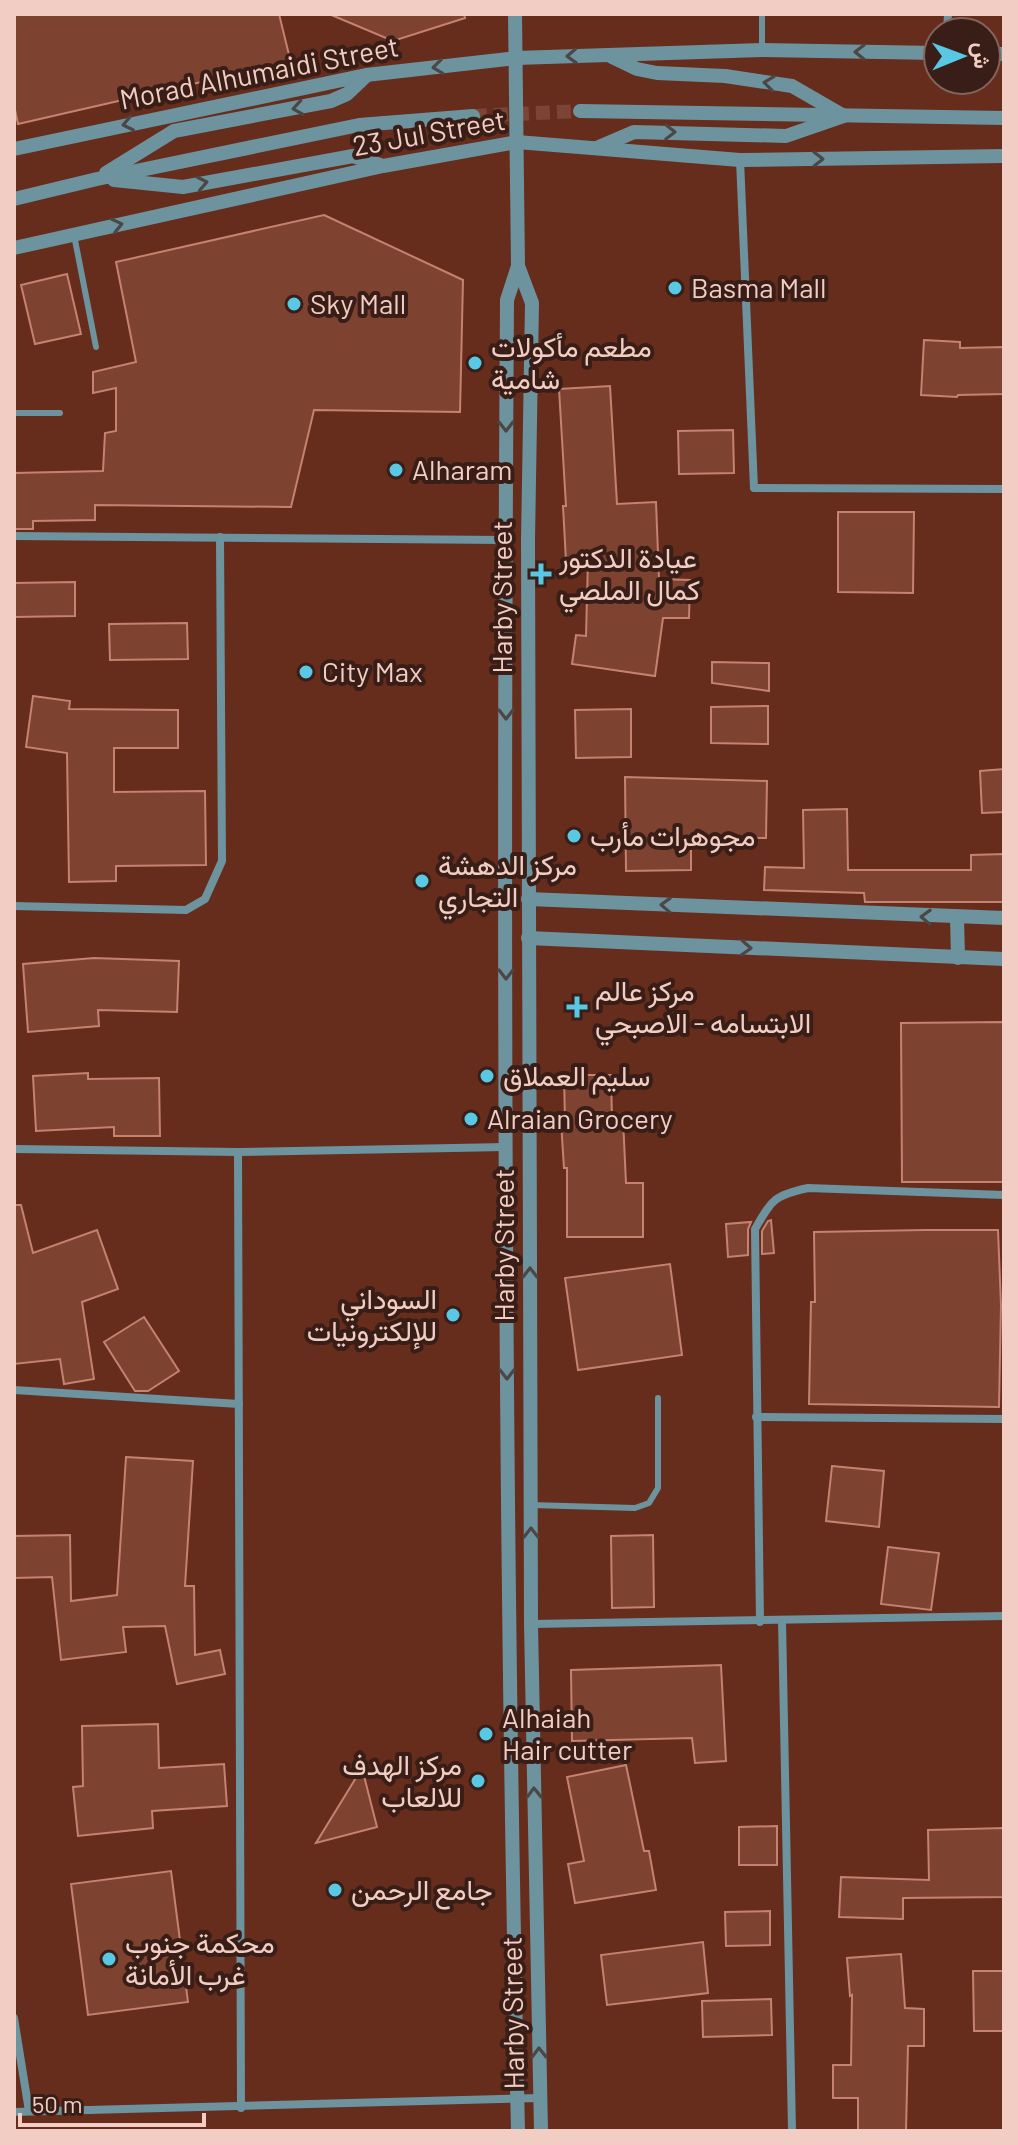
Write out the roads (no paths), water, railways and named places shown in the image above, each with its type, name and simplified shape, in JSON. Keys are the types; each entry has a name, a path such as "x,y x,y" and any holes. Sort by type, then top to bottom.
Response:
{"street":[{"name":"Harby Street","path":"515,14 518,266 507,300 506,1147 507,1597 518,2131"},
{"path":"516,58 762,50 922,53"},
{"path":"607,54 637,69 657,73 725,76 792,86 844,116"},
{"name":"Morad Alhumaidi Street","path":"14,149 366,75 516,58"},
{"path":"97,179 174,131 331,101 347,94 366,75"},
{"path":"580,111 1004,118"},
{"path":"14,199 359,125 473,116"},
{"path":"595,149 634,132 786,136 844,116"},
{"name":"23 Jul Street","path":"14,248 383,166 517,142 740,160 1004,156"},
{"path":"97,179 183,187 353,156 383,166"},
{"path":"740,160 754,488 1004,489"},
{"name":"Harby Street","path":"518,266 532,303 528,540 531,1624 541,2131"},
{"path":"14,536 506,540"},
{"path":"14,906 186,910 205,899 222,861 220,537"},
{"path":"528,899 1004,918"},
{"path":"957,918 958,958"},
{"path":"528,938 1004,959"},
{"path":"14,1149 238,1152 506,1147"},
{"path":"238,1152 241,2108"},
{"path":"760,1622 755,1229 767,1207 782,1194 808,1188 1004,1195"},
{"path":"14,1390 239,1404"},
{"path":"756,1417 1004,1419"},
{"path":"531,1624 1004,1616"},
{"path":"782,1620 792,2131"},
{"path":"14,2018 29,2111"},
{"path":"14,2112 540,2098"}],"lane":[{"path":"762,14 762,50"},
{"path":"74,235 96,347"},
{"path":"14,413 60,413"},
{"path":"531,1505 635,1508 649,1503 658,1488 658,1398"}],"tunnel":[{"path":"473,116 580,111"}],"place":[{"name":"Basma Mall","path":"675,288"},
{"name":"Sky Mall","path":"294,304"},
{"name":"مطعم مأكولات شامية","path":"475,363"},
{"name":"Alharam","path":"396,470"},
{"name":"عيادة الدكتور كمال الملصي","path":"541,574"},
{"name":"City Max","path":"306,672"},
{"name":"مجوهرات مأرب","path":"574,836"},
{"name":"مركز الدهشة التجاري","path":"422,881"},
{"name":"مركز عالم الابتسامه - الاصبحي","path":"577,1007"},
{"name":"سليم العملاق","path":"487,1076"},
{"name":"Alraian Grocery","path":"471,1119"},
{"name":"السوداني للإلكترونيات","path":"453,1315"},
{"name":"Alhaiah Hair cutter","path":"486,1734"},
{"name":"مركز الهدف للالعاب","path":"478,1781"},
{"name":"جامع الرحمن","path":"335,1890"},
{"name":"محكمة جنوب غرب الأمانة","path":"109,1959"}]}
